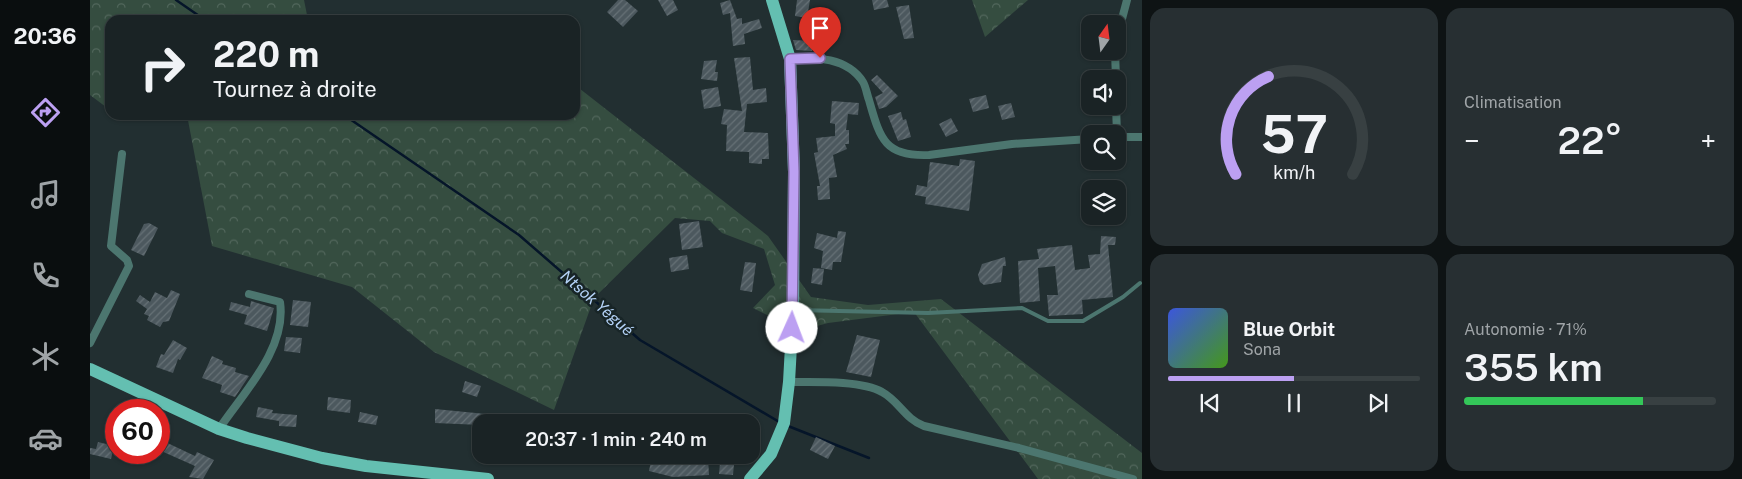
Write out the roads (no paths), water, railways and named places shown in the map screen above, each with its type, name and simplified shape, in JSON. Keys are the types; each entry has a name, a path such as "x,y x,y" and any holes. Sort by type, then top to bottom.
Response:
{"main road":[{"path":"750,479 760,469 779,439 784,423 789,382 793,310 794,172 790,59 772,0"},
{"path":"90,369 219,429 322,458 366,466 488,479"}],"street":[{"path":"1124,15 1128,0"},
{"path":"790,59 820,58 842,64 857,75 864,83 881,137 900,152 915,156 1012,144 1081,140"},
{"path":"1126,136 1142,137"},
{"path":"90,343 129,266 127,260 111,246 122,154"},
{"path":"219,429 270,356 277,341 280,302 249,294"},
{"path":"789,382 812,381 871,387 887,395 914,423 1019,448 1133,479"}],"lane":[{"path":"793,310 928,312 1022,308 1048,321 1083,321 1123,297 1140,283"}],"waterway":[{"name":"Ntsok Yégué","path":"176,0 198,15"},
{"name":"Ntsok Yégué","path":"351,120 519,235 640,340 781,423"},
{"name":"Ntsok Yégué","path":"788,426 869,458"}]}
